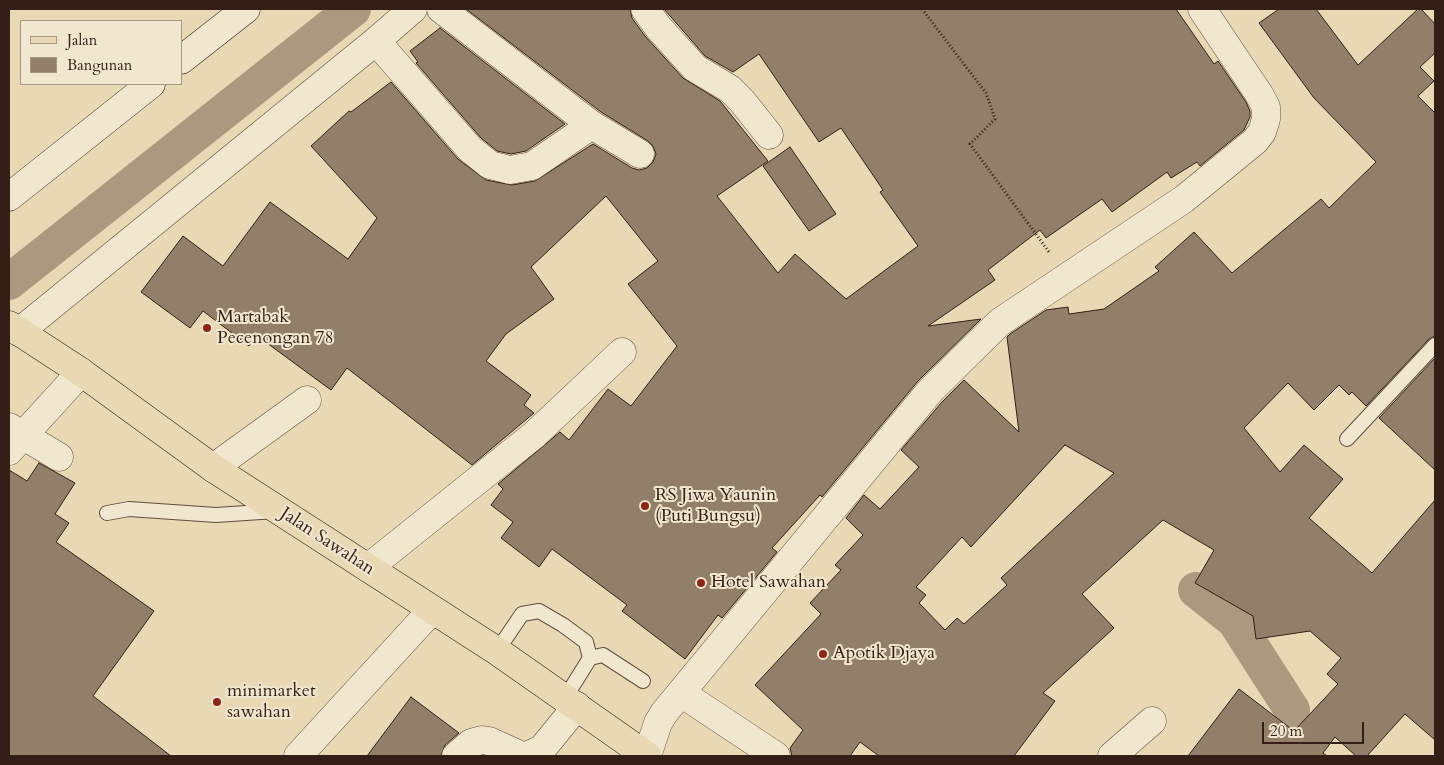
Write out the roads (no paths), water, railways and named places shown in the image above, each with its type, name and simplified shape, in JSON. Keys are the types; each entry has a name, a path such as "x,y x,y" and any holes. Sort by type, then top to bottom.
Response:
{"main road":[{"name":"Jalan Sawahan","path":"14,328 81,372 213,468 497,651 647,756"}],"street":[{"path":"182,59 246,9"},
{"path":"14,328 376,41 413,9"},
{"path":"440,9 592,125 640,154"},
{"path":"645,9 695,68 730,89 742,101 769,136"},
{"path":"647,756 658,723 681,693 930,391 1000,322 1184,200 1255,141 1262,132 1266,119 1266,107 1202,9"},
{"path":"376,41 470,150 490,164 510,170 532,166 592,125"},
{"path":"9,197 150,85"},
{"path":"368,568 534,435 622,352"},
{"path":"59,457 13,438 81,372"},
{"path":"213,468 307,400"},
{"path":"298,756 432,610"},
{"path":"681,693 776,756"},
{"path":"456,756 471,743 482,740 489,741 522,756 529,756 542,748 571,702"},
{"path":"1112,756 1152,721"}],"lane":[{"path":"1347,439 1435,345"},
{"path":"107,513 128,509 216,515 279,511"},
{"path":"497,651 522,614 539,610 586,642 590,658 571,702"},
{"path":"590,658 603,655 643,680"}],"waterway":[{"path":"9,282 353,9"},
{"path":"1196,590 1235,621 1292,710"}],"place":[{"name":"Martabak Pecenongan 78","path":"207,328"},
{"name":"RS Jiwa Yaunin (Puti Bungsu)","path":"645,506"},
{"name":"Hotel Sawahan","path":"701,583"},
{"name":"Apotik Djaya","path":"823,654"},
{"name":"minimarket sawahan","path":"217,702"}]}
